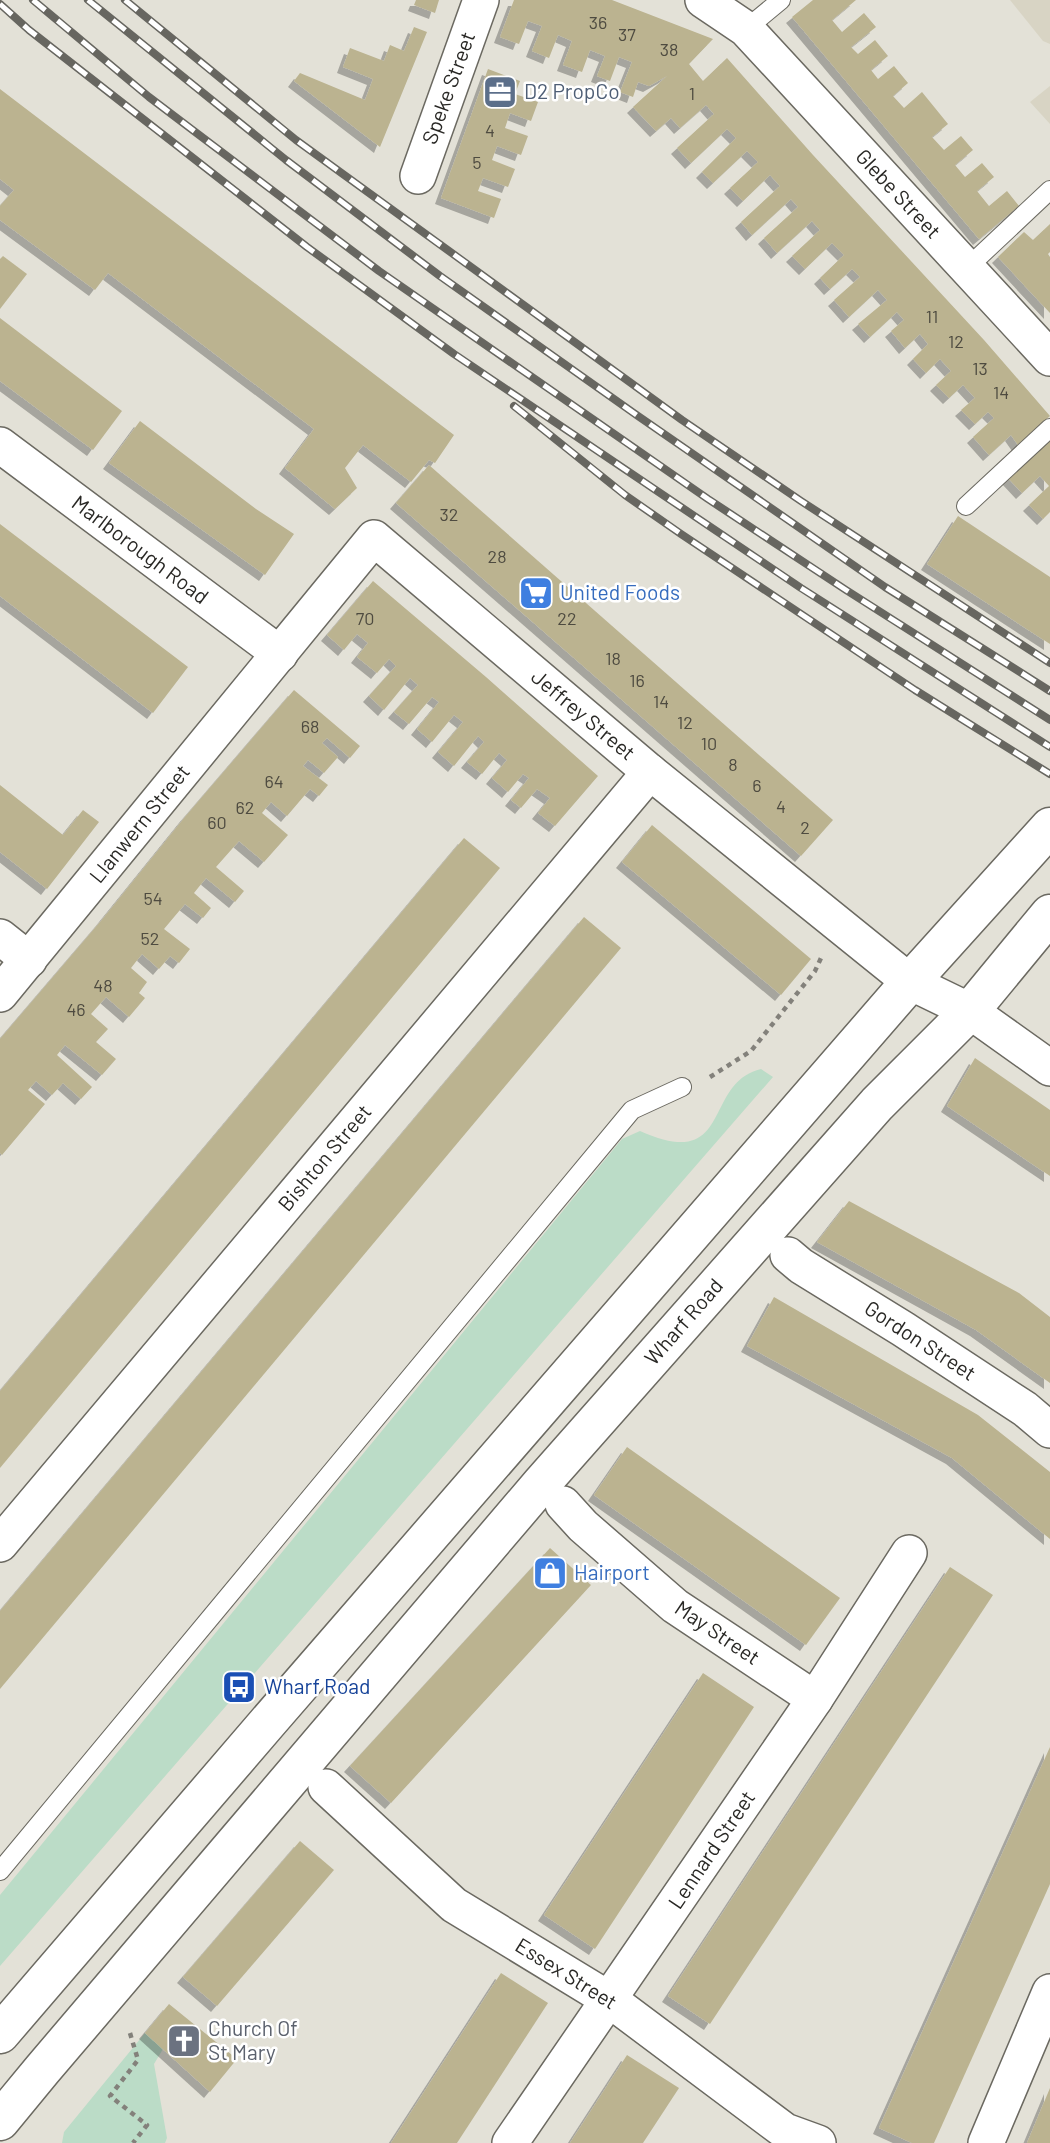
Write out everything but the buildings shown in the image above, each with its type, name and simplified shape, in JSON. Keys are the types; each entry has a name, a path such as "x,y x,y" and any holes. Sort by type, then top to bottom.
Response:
{"main road":[{"path":"0,2034 910,982 1050,827"},
{"name":"Wharf Road","path":"0,2122 541,1484 877,1104 970,1011 1050,915"}],"street":[{"name":"Speke Street","path":"418,176 481,0"},
{"name":"Glebe Street","path":"703,0 746,29 1050,358"},
{"name":"Marlborough Road","path":"0,446 280,654"},
{"name":"Jeffrey Street","path":"280,654 374,538 650,772 910,982 970,1011 1050,1068"},
{"name":"Llanwern Street","path":"0,994 280,654"},
{"name":"Bishton Street","path":"0,1544 650,772"},
{"path":"0,937 29,960"},
{"name":"Gordon Street","path":"788,1255 801,1266 1003,1395 1050,1430"},
{"name":"May Street","path":"563,1504 583,1526 675,1606 815,1699"},
{"name":"Lennard Street","path":"510,2143 815,1699 909,1553"},
{"name":"Essex Street","path":"326,1787 454,1905 610,2000 785,2131 818,2143"},
{"path":"986,2143 1050,1992"}],"lane":[{"path":"746,29 781,0"},
{"path":"967,268 1050,190"},
{"path":"966,506 1050,428"},
{"path":"0,1871 632,1110 682,1087"}],"path":[{"path":"682,1087 714,1076 751,1051 815,971 822,955"},
{"path":"130,2033 138,2060 110,2096 147,2125 133,2143"}],"shaded area":[{"path":"1010,0 1050,0 1050,44 1043,41"},
{"path":"1050,86 1050,124 1030,102"}],"green space":[{"path":"761,1069 773,1077 0,1966 0,1895 622,1139 640,1131 670,1141 690,1141 704,1134 730,1091 743,1077"},
{"path":"145,2033 163,2049 154,2064 167,2138 165,2143 62,2143 64,2132"}],"railway":[{"path":"33,0 149,97 379,271 708,499 1050,720"},
{"path":"88,0 286,160 440,276 885,587 1050,691"},
{"path":"125,0 296,140 682,420 1050,663"},
{"path":"0,4 29,30 307,247 454,354 801,588 1050,747"},
{"path":"514,406 625,495 681,534 915,690 1050,774"}],"place":[{"name":"D2 PropCo","path":"500,92"},
{"name":"United Foods","path":"536,593"},
{"name":"Hairport","path":"550,1573"},
{"name":"Wharf Road","path":"239,1687"},
{"name":"Church Of St Mary","path":"184,2041"}]}
